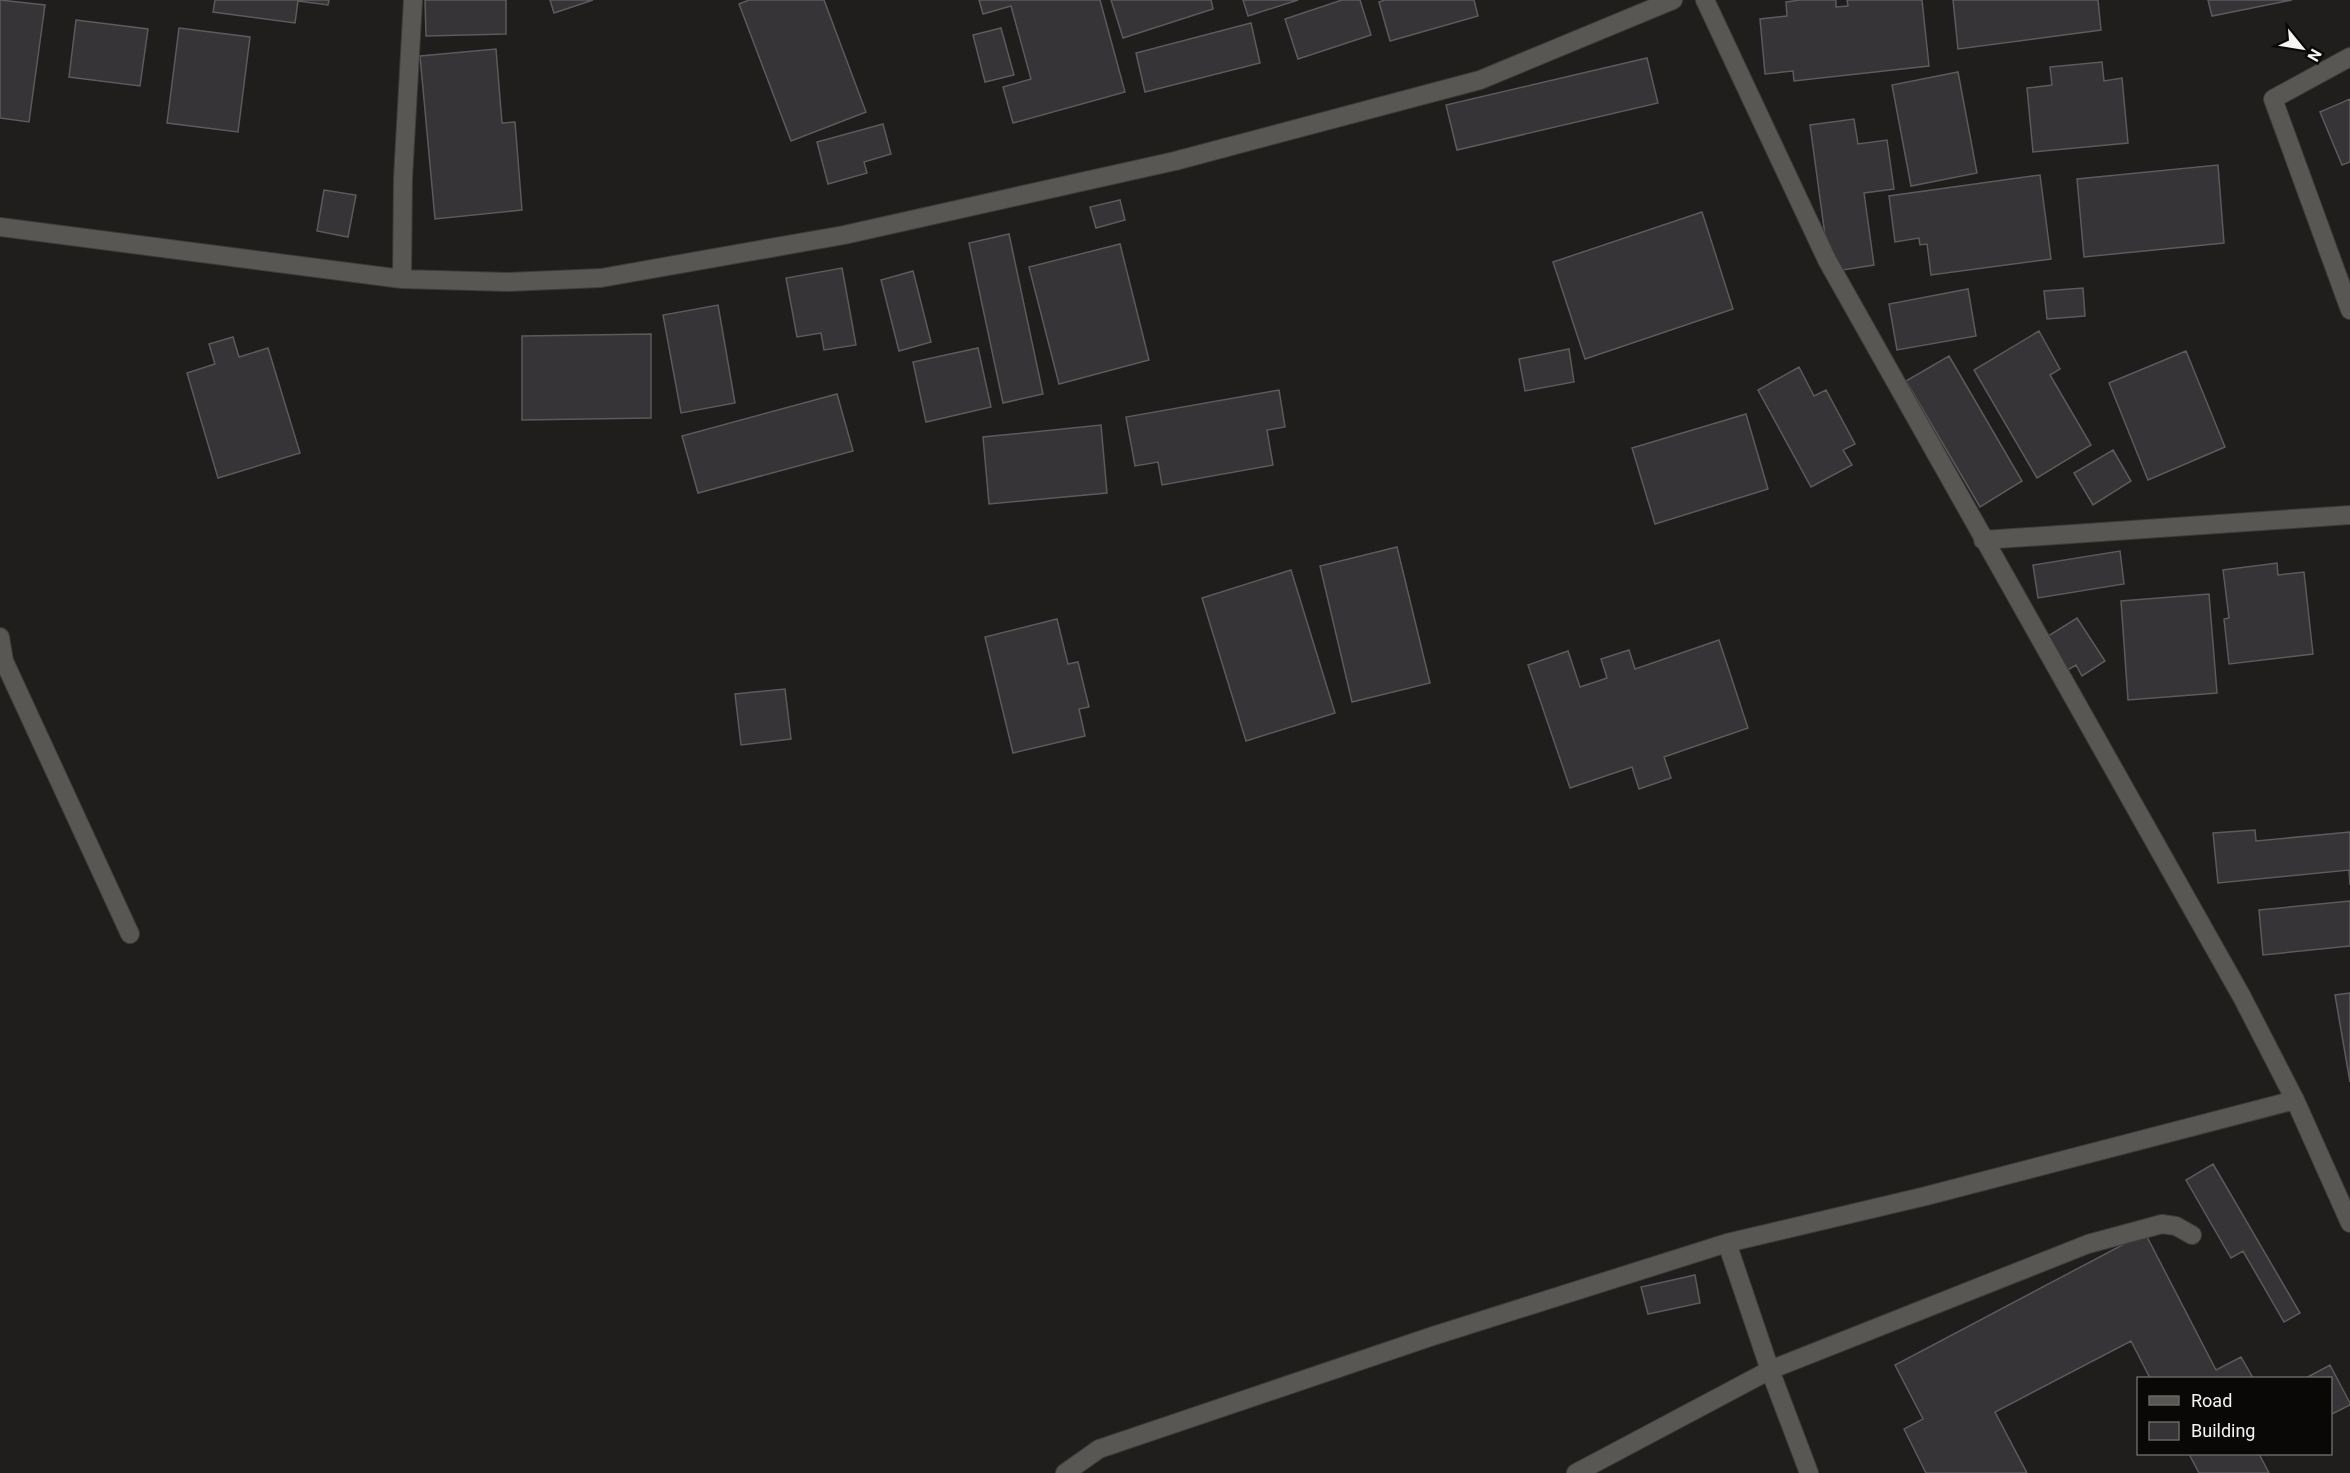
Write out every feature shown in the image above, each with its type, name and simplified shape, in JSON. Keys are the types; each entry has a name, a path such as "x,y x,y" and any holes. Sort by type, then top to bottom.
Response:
{"street":[{"path":"402,279 403,178 413,0"},
{"path":"0,227 402,279 507,282 601,278 844,235 1174,161 1480,80 1672,0"},
{"path":"1706,0 1827,260 2242,997 2295,1100 2350,1223"},
{"path":"2350,57 2273,99 2350,310"},
{"path":"1983,540 2350,515"},
{"path":"0,638 4,661 130,934"},
{"path":"1065,1473 1099,1449 1433,1336 1727,1243 1926,1196 2295,1100"},
{"path":"1576,1473 1770,1370 2088,1244 2140,1228 2162,1224 2176,1226 2192,1235"},
{"path":"1727,1243 1770,1370 1809,1473"}],"building":[{"path":"0,0 45,5 29,122 0,118"},
{"path":"215,0 329,0 328,5 298,1 295,23 213,12"},
{"path":"425,0 506,0 506,34 426,36"},
{"path":"550,0 593,0 554,13"},
{"path":"749,0 824,0 866,112 791,141 739,4"},
{"path":"979,0 1100,0 1125,92 1013,123 1003,87 1031,79 1011,6 983,14"},
{"path":"1111,0 1211,0 1213,9 1123,38"},
{"path":"1243,0 1298,0 1248,16"},
{"path":"1342,0 1360,0 1371,35 1298,59 1285,19"},
{"path":"1385,0 1474,0 1478,16 1390,41 1379,2"},
{"path":"1836,0 1836,7 1848,6 1847,0 1922,0 1929,66 1794,81 1793,71 1765,74 1760,19 1787,16 1786,2"},
{"path":"1953,0 2098,0 2101,30 1958,49"},
{"path":"2208,0 2292,0 2212,16"},
{"path":"76,20 148,29 140,86 69,77"},
{"path":"1251,23 1260,63 1145,92 1136,53"},
{"path":"179,28 250,37 238,132 167,123"},
{"path":"1001,28 1014,75 985,82 973,35"},
{"path":"496,49 502,123 515,122 522,210 435,219 420,56"},
{"path":"1647,58 1658,103 1457,150 1446,105"},
{"path":"2102,62 2104,81 2122,78 2128,143 2033,152 2027,88 2052,85 2050,67"},
{"path":"1958,72 1977,173 1911,186 1892,85"},
{"path":"2350,99 2350,162 2342,165 2320,112"},
{"path":"1854,119 1858,144 1887,140 1894,189 1864,193 1874,265 1830,272 1810,125"},
{"path":"883,124 891,154 864,162 867,173 828,184 817,142"},
{"path":"2218,165 2224,243 2084,257 2077,179"},
{"path":"2040,175 2051,259 1931,275 1927,244 1920,245 1919,238 1895,242 1889,196"},
{"path":"324,190 356,195 348,237 317,231"},
{"path":"1120,200 1125,220 1096,228 1090,207"},
{"path":"1702,212 1733,309 1585,359 1553,262"},
{"path":"1009,234 1043,394 1003,403 969,243"},
{"path":"1120,244 1149,360 1059,384 1029,267"},
{"path":"842,268 856,345 824,350 821,333 797,337 786,278"},
{"path":"913,271 931,342 899,351 881,280"},
{"path":"2083,288 2085,316 2047,319 2044,291"},
{"path":"1968,289 1976,336 1897,350 1889,304"},
{"path":"718,305 735,403 681,413 663,315"},
{"path":"2039,331 2060,369 2050,375 2091,445 2037,478 1974,370"},
{"path":"651,334 651,418 522,420 522,336"},
{"path":"233,337 239,357 268,348 300,453 218,478 187,373 215,364 209,344"},
{"path":"978,348 991,407 926,422 913,362"},
{"path":"1569,349 1574,382 1525,391 1519,359"},
{"path":"2186,351 2225,447 2148,480 2109,383"},
{"path":"1949,356 2022,481 1980,507 1906,381"},
{"path":"1799,367 1814,396 1826,390 1855,444 1843,450 1852,465 1811,487 1758,390"},
{"path":"1279,390 1285,427 1267,430 1273,465 1162,485 1158,462 1135,466 1126,417"},
{"path":"837,394 853,451 698,493 682,436"},
{"path":"1746,414 1768,489 1655,524 1632,448"},
{"path":"1101,425 1107,493 989,504 983,437"},
{"path":"2113,450 2131,481 2093,505 2074,473"},
{"path":"1397,547 1430,683 1352,702 1320,566"},
{"path":"2120,551 2124,584 2038,598 2033,565"},
{"path":"2277,563 2278,575 2304,572 2313,654 2229,664 2224,619 2229,618 2223,570"},
{"path":"1291,570 1335,713 1246,741 1202,598"},
{"path":"2209,594 2217,693 2128,700 2121,601"},
{"path":"2077,618 2105,661 2082,676 2076,665 2066,671 2045,638"},
{"path":"1057,619 1068,664 1078,662 1089,707 1079,709 1085,736 1013,753 985,637"},
{"path":"1719,640 1748,728 1664,757 1671,778 1639,789 1632,767 1570,788 1528,665 1568,651 1580,687 1607,678 1601,659 1629,650 1635,669"},
{"path":"785,689 791,739 741,745 735,694"},
{"path":"2255,830 2256,841 2350,832 2350,885 2349,870 2218,883 2213,833"},
{"path":"2350,901 2350,946 2263,955 2259,910"},
{"path":"2350,993 2350,1082 2335,995"},
{"path":"2213,1164 2300,1313 2284,1322 2243,1251 2231,1258 2186,1180"},
{"path":"2145,1233 2216,1370 2241,1357 2252,1377 2149,1377 2131,1341 1995,1412 2027,1473 1926,1473 1904,1429 1923,1419 1895,1365"},
{"path":"1695,1275 1700,1303 1648,1314 1641,1287"},
{"path":"2330,1365 2350,1405 2332,1414 2332,1377 2308,1377"},
{"path":"2190,1455 2260,1455 2269,1473 2199,1473"}]}
